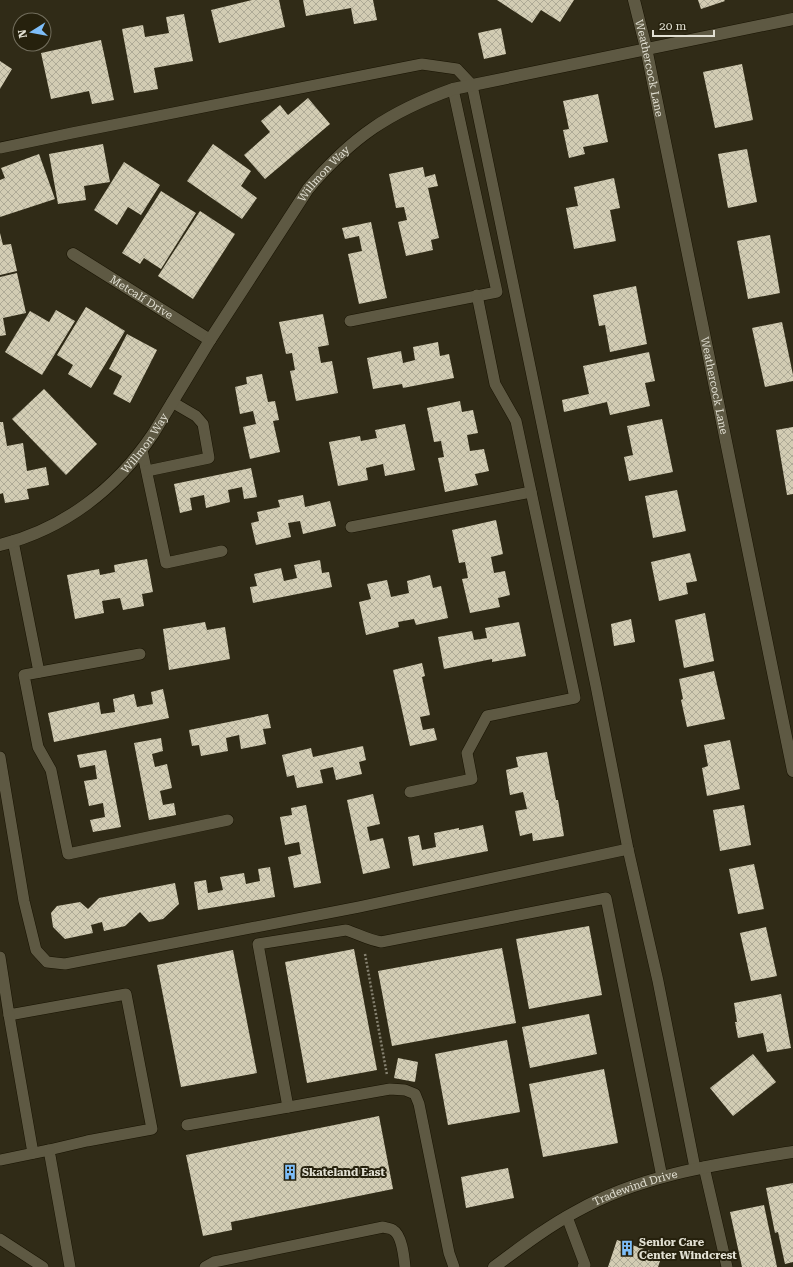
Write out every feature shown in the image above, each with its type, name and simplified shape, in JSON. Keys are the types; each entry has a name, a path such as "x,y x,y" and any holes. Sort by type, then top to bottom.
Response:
{"street":[{"name":"Weathercock Lane","path":"634,0 646,48 793,771"},
{"name":"Willmon Way","path":"0,545 36,533 60,522 83,508 103,492 122,473 142,450 210,340 308,189 327,166 372,128 398,112 425,99 453,89 646,48 793,19"},
{"name":"Metcalf Drive","path":"73,254 210,340"},
{"name":"Tradewind Drive","path":"494,1267 539,1234 578,1210 623,1190 662,1177 700,1168 793,1152"}],"lane":[{"path":"0,148 422,64 457,69 472,85 595,678 628,849 700,1168 727,1267"},
{"path":"350,321 497,292 453,89"},
{"path":"410,792 472,779 467,753 486,716 575,698 516,421 495,384 477,295"},
{"path":"147,471 209,458 203,424 196,416 172,402"},
{"path":"142,450 166,562 222,551"},
{"path":"351,528 531,492"},
{"path":"13,541 39,672"},
{"path":"140,654 24,675 38,747 51,770 68,854 228,820"},
{"path":"0,757 24,901 36,950 47,962 65,964 360,907 628,849"},
{"path":"288,1107 258,944 346,930 361,935 371,941 381,942 606,898 662,1177"},
{"path":"0,957 33,1153"},
{"path":"0,1160 87,1141 152,1129 126,994 9,1015"},
{"path":"187,1125 390,1089 405,1090 416,1094 454,1267"},
{"path":"50,1150 70,1267"},
{"path":"567,1217 585,1265 583,1267"},
{"path":"205,1267 214,1262 383,1228 393,1230 398,1236 405,1267"},
{"path":"0,1239 43,1267"}],"path":[{"path":"361,935 390,1089"}],"building":[{"path":"252,0 279,0 285,27 219,43 211,10"},
{"path":"303,0 373,0 377,20 354,24 351,8 306,16"},
{"path":"497,0 574,0 560,22 541,10 532,23"},
{"path":"698,0 724,0 725,1 701,9"},
{"path":"184,14 193,61 154,68 158,89 134,93 122,29 143,25 145,37 169,33 166,17"},
{"path":"501,28 506,54 484,59 478,33"},
{"path":"101,40 114,100 92,104 89,91 51,99 41,53 52,52 52,51"},
{"path":"0,61 12,69 0,89"},
{"path":"742,64 753,120 715,128 703,72"},
{"path":"598,94 608,142 583,147 585,154 569,158 563,130 569,129 563,101"},
{"path":"308,98 330,124 265,179 244,155 270,132 261,121 280,105 288,115"},
{"path":"103,144 110,182 84,186 86,200 58,204 49,154"},
{"path":"213,144 251,171 241,186 257,198 242,219 187,181"},
{"path":"747,149 757,202 728,208 718,154"},
{"path":"39,154 55,199 0,217 0,180 5,178 1,168"},
{"path":"124,162 160,185 141,215 128,207 117,225 94,210"},
{"path":"423,167 425,177 435,174 438,186 428,188 439,238 431,240 433,250 406,256 398,222 407,220 404,207 396,208 389,174"},
{"path":"614,178 620,208 610,210 616,241 574,249 566,208 578,206 574,187"},
{"path":"161,191 196,213 161,269 144,258 140,264 122,253"},
{"path":"200,211 235,234 193,299 158,276"},
{"path":"371,222 387,298 359,304 348,254 362,251 359,236 345,239 342,228"},
{"path":"0,233 3,245 11,244 17,271 0,275"},
{"path":"770,235 780,293 748,299 737,241"},
{"path":"17,273 26,313 3,318 6,335 0,336 0,277"},
{"path":"636,286 647,344 610,352 605,325 599,326 593,295"},
{"path":"86,307 125,331 91,388 68,374 73,365 57,355"},
{"path":"56,310 75,321 42,375 5,352 30,311 49,322"},
{"path":"323,314 329,345 318,347 321,363 332,361 338,393 296,401 290,371 295,370 292,353 286,354 279,322"},
{"path":"782,322 793,381 765,387 752,328"},
{"path":"127,334 157,350 130,403 113,394 122,376 109,369"},
{"path":"438,342 440,356 449,354 454,378 403,388 402,384 373,389 367,358 401,351 403,363 415,360 413,347"},
{"path":"649,352 655,381 645,383 650,406 610,415 607,402 564,412 562,400 589,394 583,366"},
{"path":"262,374 268,402 275,401 279,420 273,421 280,452 250,459 243,427 256,424 253,411 240,414 235,387 247,384 246,377"},
{"path":"44,389 97,444 66,475 12,419"},
{"path":"460,401 462,412 473,410 478,433 467,435 470,451 484,449 489,471 475,474 478,485 445,492 438,458 444,457 441,441 434,442 427,408"},
{"path":"662,419 673,472 629,481 624,457 633,455 627,426"},
{"path":"0,422 3,422 7,446 23,443 27,471 46,467 49,485 27,489 29,499 5,503 3,493 0,494"},
{"path":"405,424 415,470 385,476 383,464 366,468 368,480 338,486 329,442 360,436 361,441 377,438 375,430"},
{"path":"793,427 793,494 787,495 776,430"},
{"path":"251,468 257,497 244,499 242,487 228,490 230,502 206,508 204,495 190,498 192,510 180,513 174,484"},
{"path":"677,490 686,531 653,538 645,496"},
{"path":"303,495 305,507 330,501 336,526 303,534 300,521 288,523 291,537 256,545 251,523 259,521 257,512 280,507 278,500"},
{"path":"496,520 503,554 491,557 494,573 505,571 510,595 498,598 500,607 470,613 462,579 468,578 465,562 459,563 452,530"},
{"path":"690,553 697,581 686,583 688,594 659,601 651,562"},
{"path":"147,559 153,592 142,594 144,606 123,610 120,598 102,601 104,613 75,619 67,575 99,569 100,575 115,572 114,565"},
{"path":"320,560 322,573 329,572 332,587 253,603 250,587 257,586 254,574 281,568 284,581 297,578 294,565"},
{"path":"430,575 433,588 441,586 448,618 416,625 414,619 398,622 399,627 366,635 359,602 371,599 367,584 387,580 391,597 409,593 407,581"},
{"path":"705,613 714,661 684,668 675,620"},
{"path":"631,619 635,642 614,646 611,624"},
{"path":"205,622 207,630 225,627 230,659 169,670 163,629"},
{"path":"519,622 526,656 492,662 492,659 444,669 438,637 472,631 474,640 487,638 485,628"},
{"path":"422,663 425,676 422,677 430,715 420,717 423,730 434,728 437,740 410,746 393,670"},
{"path":"714,671 725,719 687,727 681,700 683,699 679,679"},
{"path":"163,689 169,718 54,742 48,713 99,702 101,714 115,712 113,699 134,694 137,707 153,704 151,692"},
{"path":"268,714 271,728 263,729 266,744 241,749 239,735 226,738 228,751 201,756 199,745 192,746 189,730"},
{"path":"161,738 163,751 152,754 155,767 167,764 172,788 160,791 163,805 174,803 176,815 149,820 134,743"},
{"path":"730,740 740,789 707,796 702,768 708,766 704,745"},
{"path":"363,746 366,760 359,762 362,774 336,780 333,767 320,770 323,783 297,788 294,775 287,777 282,755 311,748 313,757"},
{"path":"106,750 121,827 93,832 90,820 105,817 103,803 89,806 84,781 97,779 95,765 80,768 77,755"},
{"path":"547,752 556,800 558,800 564,836 533,841 532,833 520,836 515,811 527,809 523,792 510,795 506,770 518,767 516,757"},
{"path":"373,794 380,824 367,827 370,841 383,838 390,868 363,874 347,800"},
{"path":"306,805 321,883 294,888 288,857 301,854 299,842 285,845 280,817 292,815 291,808"},
{"path":"744,805 751,845 720,851 713,810"},
{"path":"483,825 488,851 413,866 408,837 419,835 422,850 436,847 434,833"},
{"path":"754,864 764,909 738,914 729,869"},
{"path":"270,867 275,897 198,910 194,882 206,880 208,893 223,890 220,877 244,873 246,884 260,881 258,869"},
{"path":"175,883 179,904 163,919 149,922 140,912 125,926 104,931 102,922 91,925 93,933 65,939 53,927 51,913 57,906 80,902 88,909 99,898"},
{"path":"589,926 602,995 529,1009 516,939"},
{"path":"766,927 777,976 751,981 740,933"},
{"path":"502,948 516,1023 392,1046 378,971"},
{"path":"354,949 377,1070 307,1083 285,962"},
{"path":"233,950 257,1073 181,1087 157,965"},
{"path":"781,994 791,1048 767,1052 763,1033 738,1038 734,1003"},
{"path":"589,1014 597,1054 530,1068 522,1027"},
{"path":"507,1040 520,1112 448,1125 435,1054"},
{"path":"753,1054 776,1082 733,1116 710,1088"},
{"path":"398,1058 418,1062 415,1082 394,1078"},
{"path":"604,1069 618,1143 543,1157 529,1084"},
{"name":"Skateland East","path":"379,1116 393,1189 231,1222 232,1230 203,1236 186,1155"},
{"path":"508,1168 514,1198 466,1208 461,1177"},
{"path":"793,1183 793,1262 785,1264 778,1232 775,1233 766,1188"},
{"path":"764,1205 777,1267 742,1267 730,1212"},
{"name":"Senior Care Center Windcrest","path":"617,1240 662,1255 658,1267 608,1267"}],"place":[{"name":"Skateland East","path":"290,1172"},
{"name":"Senior Care Center Windcrest","path":"627,1248"}]}
